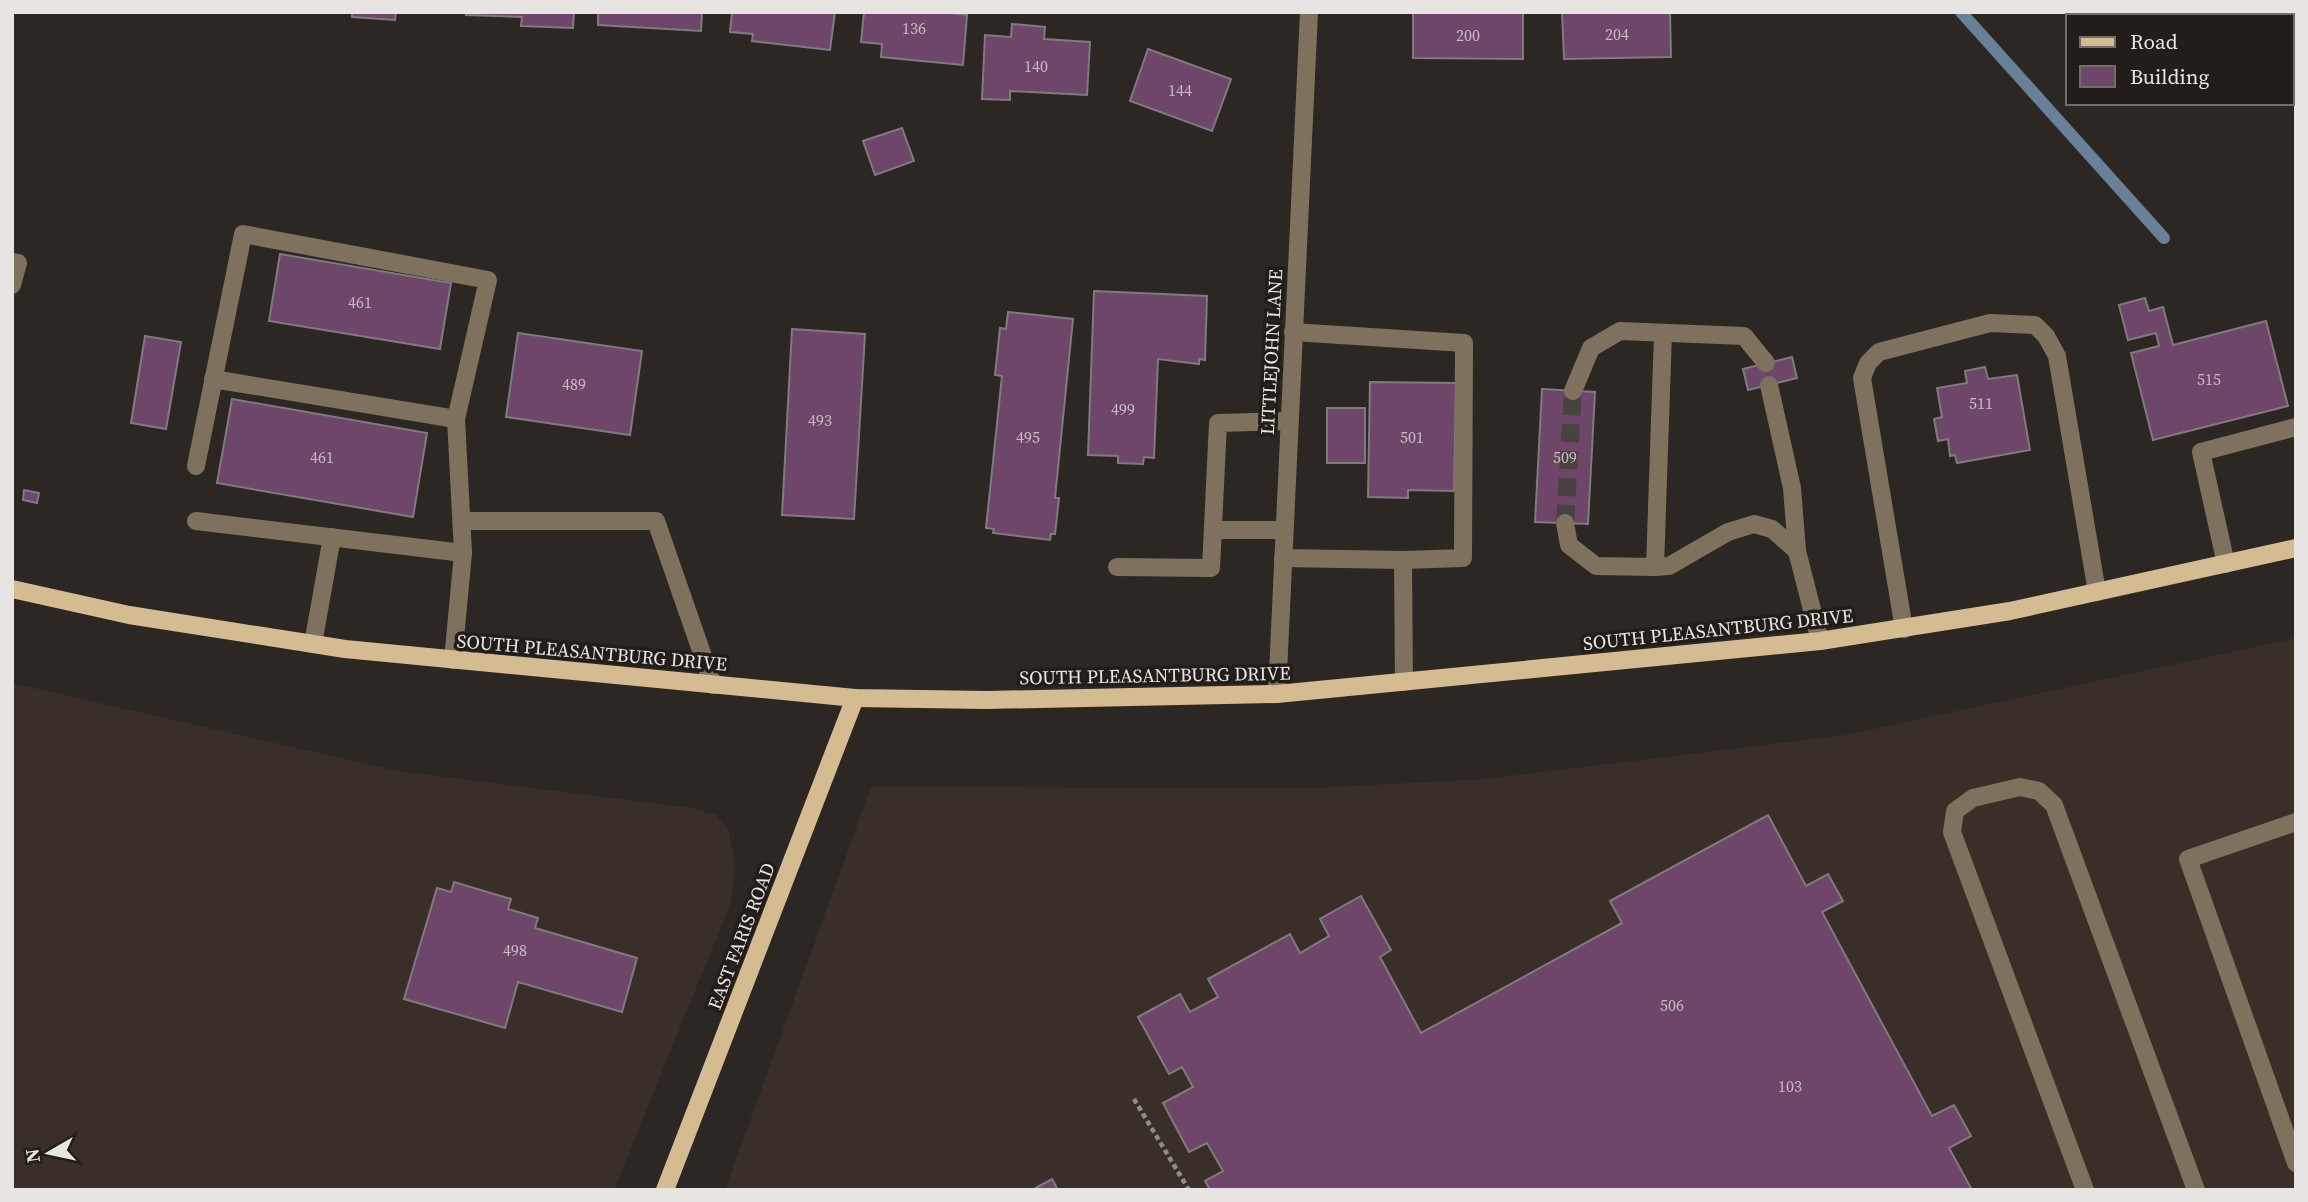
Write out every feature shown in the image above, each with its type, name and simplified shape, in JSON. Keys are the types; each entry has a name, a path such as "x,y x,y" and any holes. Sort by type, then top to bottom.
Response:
{"main road":[{"name":"SOUTH PLEASANTBURG DRIVE","path":"12,589 129,615 313,644 453,660 855,698 987,700 1278,694 1820,641 2010,611 2296,548"},
{"name":"EAST FARIS ROAD","path":"665,1190 855,698"}],"street":[{"name":"LITTLEJOHN LANE","path":"1278,694 1309,12"},
{"path":"196,466 243,234 488,280 456,419 463,553 453,660"},
{"path":"12,262 18,264 12,285"},
{"path":"1904,629 1862,378 1868,363 1879,352 1990,323 2035,325 2046,336 2057,356 2097,592"},
{"path":"1573,391 1591,348 1620,331 1744,336 1766,363"},
{"path":"1283,558 1463,558 1464,343 1293,332"},
{"path":"1655,568 1663,333"},
{"path":"213,379 456,419"},
{"path":"1769,385 1792,488 1797,551 1820,641"},
{"path":"1117,567 1211,568 1219,423 1289,421"},
{"path":"2226,564 2201,452 2296,426"},
{"path":"196,521 463,553"},
{"path":"461,521 656,521 713,685"},
{"path":"1565,523 1569,545 1597,566 1669,566 1728,532 1754,524 1772,529 1797,551"},
{"path":"1213,530 1284,530"},
{"path":"313,644 332,537"},
{"path":"1403,560 1404,682"},
{"path":"2085,1190 1952,832 1955,811 1973,799 2020,787 2039,791 2054,805 2196,1190"},
{"path":"2296,822 2188,859 2296,1163"}],"path":[{"path":"1134,1099 1189,1190"}],"shaded area":[{"path":"2296,638 2296,1190 725,1190 871,787 1315,788 1485,779 1846,735"},
{"path":"12,683 398,771 691,808 716,815 729,831 735,865 731,902 614,1190 12,1190"}],"building":[{"path":"352,12 396,12 395,20 352,17"},
{"path":"466,12 574,12 573,28 521,26 522,17 466,15"},
{"path":"598,12 702,12 701,31 598,25"},
{"path":"732,12 835,12 830,50 752,41 753,34 730,32"},
{"path":"864,12 944,12 967,15 963,65 881,57 882,44 861,42"},
{"path":"1413,12 1523,12 1523,59 1413,58"},
{"path":"1562,12 1670,12 1671,57 1564,59"},
{"path":"1012,24 1045,27 1044,39 1090,42 1087,95 1010,91 1010,100 982,99 985,35 1011,37"},
{"path":"1148,49 1231,79 1212,131 1130,101"},
{"path":"902,128 914,161 875,175 863,141"},
{"path":"280,254 451,283 440,349 269,321"},
{"path":"1094,291 1207,296 1205,360 1199,359 1199,364 1158,359 1154,458 1144,457 1143,464 1118,463 1118,456 1088,455"},
{"path":"2145,298 2149,311 2163,307 2173,345 2266,321 2288,406 2153,440 2131,353 2159,346 2156,333 2128,340 2119,305"},
{"path":"1008,312 1073,319 1055,498 1059,498 1055,534 1051,534 1050,540 993,533 994,529 986,528 1002,376 995,375 1000,328 1006,329"},
{"path":"792,329 865,334 854,519 782,515"},
{"path":"518,333 642,351 630,435 506,417"},
{"path":"145,336 181,342 166,429 131,423"},
{"path":"1792,357 1797,378 1748,390 1743,369"},
{"path":"1985,367 1988,379 2017,375 2030,450 1957,463 1955,455 1950,456 1948,439 1938,441 1934,419 1942,417 1937,388 1967,383 1965,371"},
{"path":"1370,382 1456,383 1454,491 1408,490 1408,498 1368,497"},
{"path":"1542,389 1595,392 1588,524 1535,522"},
{"path":"232,399 427,433 413,517 217,483"},
{"path":"1327,408 1365,408 1365,463 1327,463"},
{"path":"24,490 39,493 37,503 23,500"},
{"path":"1768,815 1806,886 1828,874 1843,901 1822,912 1932,1116 1954,1105 1971,1136 1949,1148 1972,1190 1210,1190 1205,1181 1223,1171 1207,1143 1189,1152 1163,1103 1193,1087 1182,1067 1169,1074 1138,1017 1180,994 1190,1012 1218,997 1208,979 1290,934 1300,953 1329,936 1320,919 1361,896 1391,950 1380,957 1421,1033 1622,923 1610,901"},
{"path":"454,882 511,899 508,909 538,918 535,928 637,958 622,1012 518,982 505,1028 404,999 437,888 451,892"},
{"path":"1052,1179 1058,1190 1032,1190"}],"waterway":[{"path":"1961,12 2164,238"}],"tunnel":[{"path":"1565,523 1573,391"}]}
